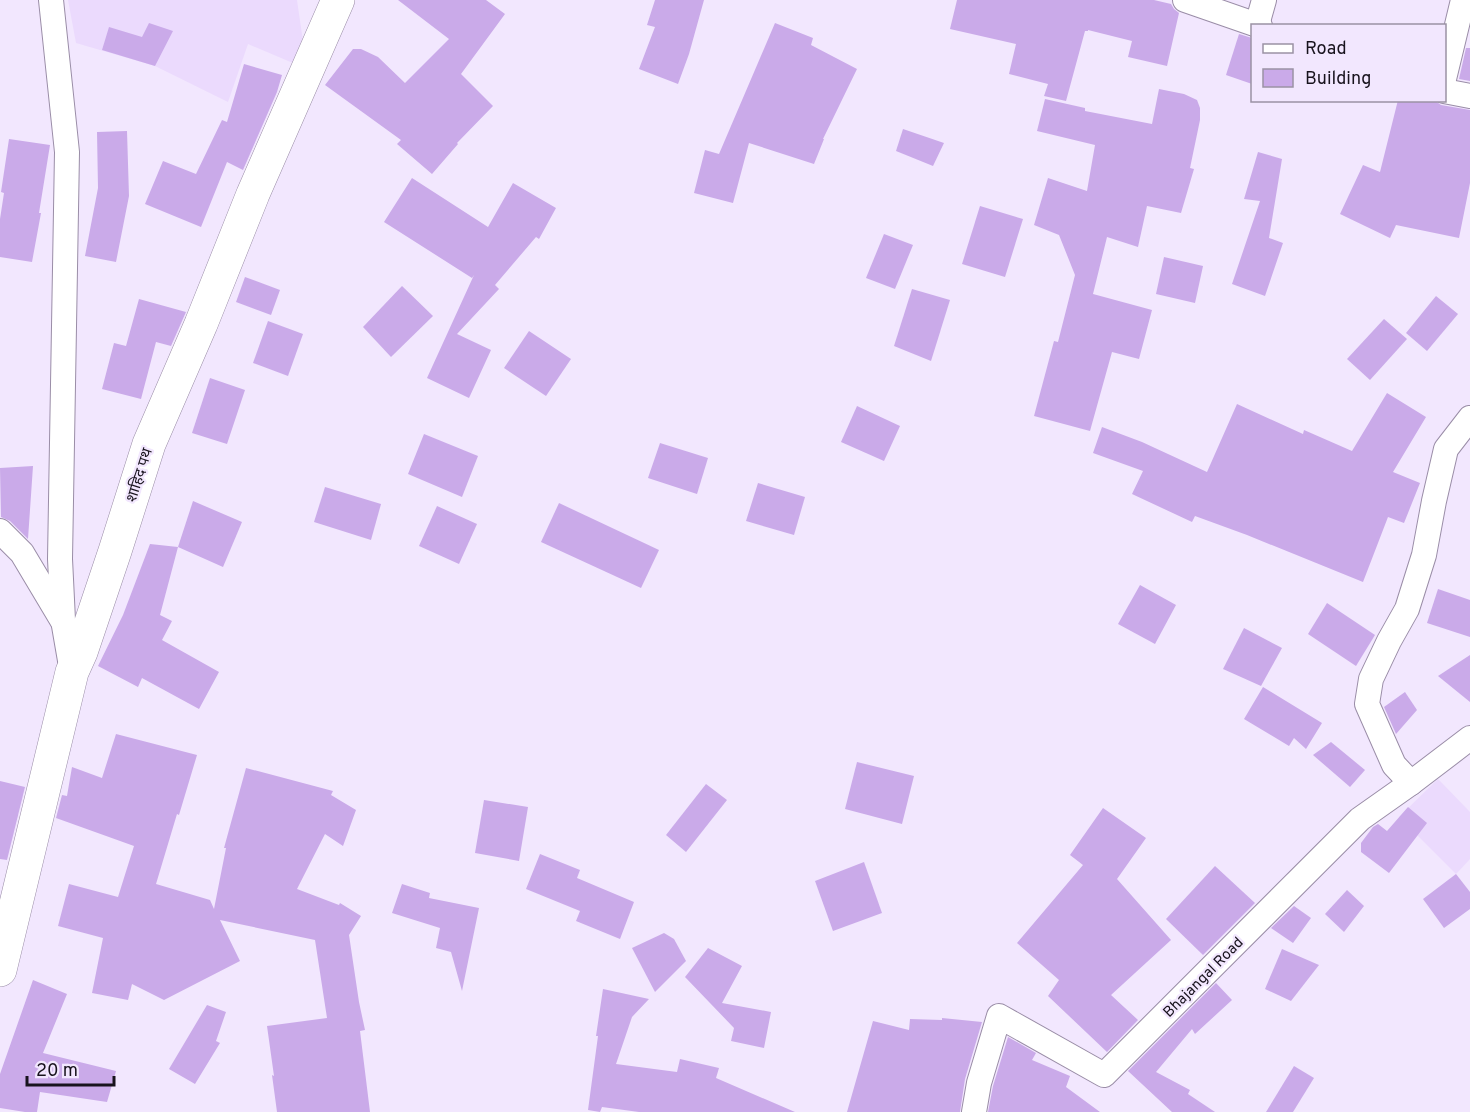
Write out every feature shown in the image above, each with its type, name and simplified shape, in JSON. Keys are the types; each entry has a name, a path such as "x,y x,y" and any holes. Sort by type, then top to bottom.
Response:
{"street":[{"path":"51,0 67,152 60,559 63,621 72,672"},
{"name":"शाहिद पथ","path":"0,969 72,672 81,652 149,444 201,324 253,194 338,0"},
{"path":"1185,0 1256,24"},
{"path":"1259,24 1264,0"},
{"path":"1446,71 1463,0"},
{"path":"1446,91 1470,96"},
{"path":"1411,783 1394,765 1367,704 1371,679 1411,598 1424,555 1446,449 1470,418"},
{"path":"0,531 22,553 63,621"},
{"name":"Bhajangal Road","path":"974,1112 999,1016 1104,1075 1360,819 1470,738"}],"shaded area":[{"path":"68,0 297,0 307,69 248,44 228,102 155,66 76,43"},
{"path":"1438,779 1470,812 1470,859 1456,874 1399,817"}],"building":[{"path":"398,0 486,0 505,14 461,74 493,106 457,143 432,174 397,144 401,140 325,85 353,49 361,49 378,57 405,83 449,39"},
{"path":"655,0 704,0 678,84 639,69 655,27 647,25"},
{"path":"957,0 1154,0 1171,4 1179,13 1167,66 1128,57 1132,41 1085,31 1066,101 1044,96 1048,84 1009,74 1016,44 950,29"},
{"path":"149,23 173,31 155,66 102,50 109,27 142,37"},
{"path":"775,23 813,38 811,45 857,69 823,139 814,164 749,143 733,203 694,193 705,150 719,154"},
{"path":"1239,34 1251,38 1251,84 1226,75"},
{"path":"1466,48 1470,48 1470,81 1459,79"},
{"path":"244,64 282,75 277,92 243,170 227,162 201,227 145,204 163,161 196,174 222,120 227,122"},
{"path":"1159,89 1184,94 1197,100 1200,108 1200,120 1190,168 1194,169 1181,213 1147,206 1138,247 1107,237 1093,294 1152,310 1139,359 1112,352 1090,431 1034,416 1054,341 1058,342 1075,275 1059,235 1034,225 1048,178 1087,191 1095,145 1037,131 1045,99 1085,108 1085,111 1152,124"},
{"path":"1398,102 1437,102 1441,105 1470,110 1470,183 1459,238 1396,225 1390,238 1340,214 1363,165 1380,172"},
{"path":"903,129 944,143 933,166 896,151"},
{"path":"127,131 129,196 116,262 85,256 98,188 97,132"},
{"path":"9,139 50,145 32,262 0,257 0,219 4,193 1,192"},
{"path":"1258,152 1282,159 1269,238 1283,243 1265,296 1232,284 1260,201 1244,199"},
{"path":"412,178 488,227 513,183 556,208 539,239 536,237 495,285 499,289 457,334 491,350 469,398 427,378 474,275 472,278 384,222"},
{"path":"980,206 1023,219 1005,277 962,264"},
{"path":"884,234 913,245 895,289 866,278"},
{"path":"1164,257 1203,266 1195,303 1156,294"},
{"path":"245,277 280,290 271,315 236,302"},
{"path":"402,286 433,316 391,357 363,327"},
{"path":"912,289 950,300 931,361 894,346"},
{"path":"1436,296 1458,314 1427,351 1406,333"},
{"path":"139,299 186,312 171,346 156,342 141,399 102,389 114,343 126,346"},
{"path":"1384,319 1407,339 1370,380 1347,359"},
{"path":"268,321 303,334 288,376 253,363"},
{"path":"529,331 571,359 546,396 504,368"},
{"path":"210,378 245,390 227,444 192,433"},
{"path":"1387,393 1426,417 1393,472 1420,483 1404,523 1388,517 1363,582 1195,516 1192,522 1132,494 1143,471 1093,453 1102,427 1142,442 1207,472 1237,404 1303,434 1304,430 1352,451"},
{"path":"857,406 900,426 884,461 841,442"},
{"path":"424,434 478,456 462,497 408,474"},
{"path":"660,443 708,458 697,494 648,478"},
{"path":"33,466 28,539 10,521 1,517 0,468"},
{"path":"758,483 805,497 794,535 746,521"},
{"path":"325,487 381,504 371,540 314,522"},
{"path":"193,501 242,522 223,567 178,547"},
{"path":"559,503 659,550 641,588 541,542"},
{"path":"437,506 477,524 459,564 419,546"},
{"path":"150,544 178,547 160,615 172,621 162,640 219,672 199,709 142,678 138,687 98,666 123,615"},
{"path":"1140,585 1176,605 1155,644 1118,624"},
{"path":"1438,589 1470,600 1470,637 1427,623"},
{"path":"1327,603 1375,635 1356,666 1308,634"},
{"path":"1244,628 1282,648 1261,686 1223,669"},
{"path":"1470,655 1470,702 1438,676"},
{"path":"1263,687 1322,723 1306,749 1294,738 1289,746 1244,719"},
{"path":"1405,692 1417,710 1396,734 1384,707"},
{"path":"116,734 197,755 156,884 210,900 214,909 226,848 224,848 246,768 333,791 331,795 356,810 343,846 325,834 297,889 339,905 340,903 361,916 349,935 365,1030 360,1031 370,1112 277,1112 267,1026 327,1018 315,940 220,920 240,961 164,1000 132,984 128,1000 92,993 103,938 58,926 69,884 118,897 134,846 56,818 62,795 67,796 72,767 102,778"},
{"path":"1331,742 1365,770 1350,787 1313,755"},
{"path":"857,762 914,776 902,824 845,809"},
{"path":"0,781 25,787 7,860 0,859"},
{"path":"706,784 727,800 686,852 666,835"},
{"path":"484,800 528,807 519,861 475,853"},
{"path":"1408,807 1427,823 1389,873 1361,852 1361,843 1378,824 1387,831"},
{"path":"1103,808 1146,838 1117,879 1171,940 1111,995 1138,1020 1107,1052 1048,996 1059,980 1017,943 1083,865 1070,855"},
{"path":"540,854 580,870 577,878 634,902 620,939 576,921 580,911 526,889"},
{"path":"864,862 882,913 833,931 815,881"},
{"path":"1215,866 1255,903 1203,955 1166,919"},
{"path":"1456,874 1470,892 1470,909 1444,928 1423,899"},
{"path":"402,884 430,893 429,898 479,908 462,991 451,952 436,948 440,928 392,913"},
{"path":"1347,890 1364,906 1344,932 1325,914"},
{"path":"1294,906 1311,918 1293,943 1271,928"},
{"path":"664,933 674,939 686,961 655,992 632,948"},
{"path":"708,948 742,966 722,1003 771,1012 764,1048 731,1041 734,1028 685,977"},
{"path":"1282,949 1319,965 1291,1001 1265,989"},
{"path":"33,980 67,994 43,1053 116,1071 107,1102 40,1092 37,1112 0,1108 0,1074"},
{"path":"1216,983 1232,1000 1195,1034 1192,1029 1156,1072 1190,1090 1188,1094 1215,1112 1172,1112 1128,1071"},
{"path":"603,989 649,999 632,1017 616,1064 677,1072 680,1059 719,1068 716,1078 795,1112 639,1112 602,1107 600,1112 588,1110"},
{"path":"207,1005 226,1012 216,1041 220,1043 195,1084 169,1069"},
{"path":"942,1018 982,1022 965,1079 960,1112 847,1112 873,1021 909,1030 910,1019 942,1020"},
{"path":"1008,1037 1036,1053 1032,1060 1070,1076 1066,1087 1100,1112 988,1112 993,1086"},
{"path":"1294,1066 1314,1078 1293,1112 1266,1112"}]}
